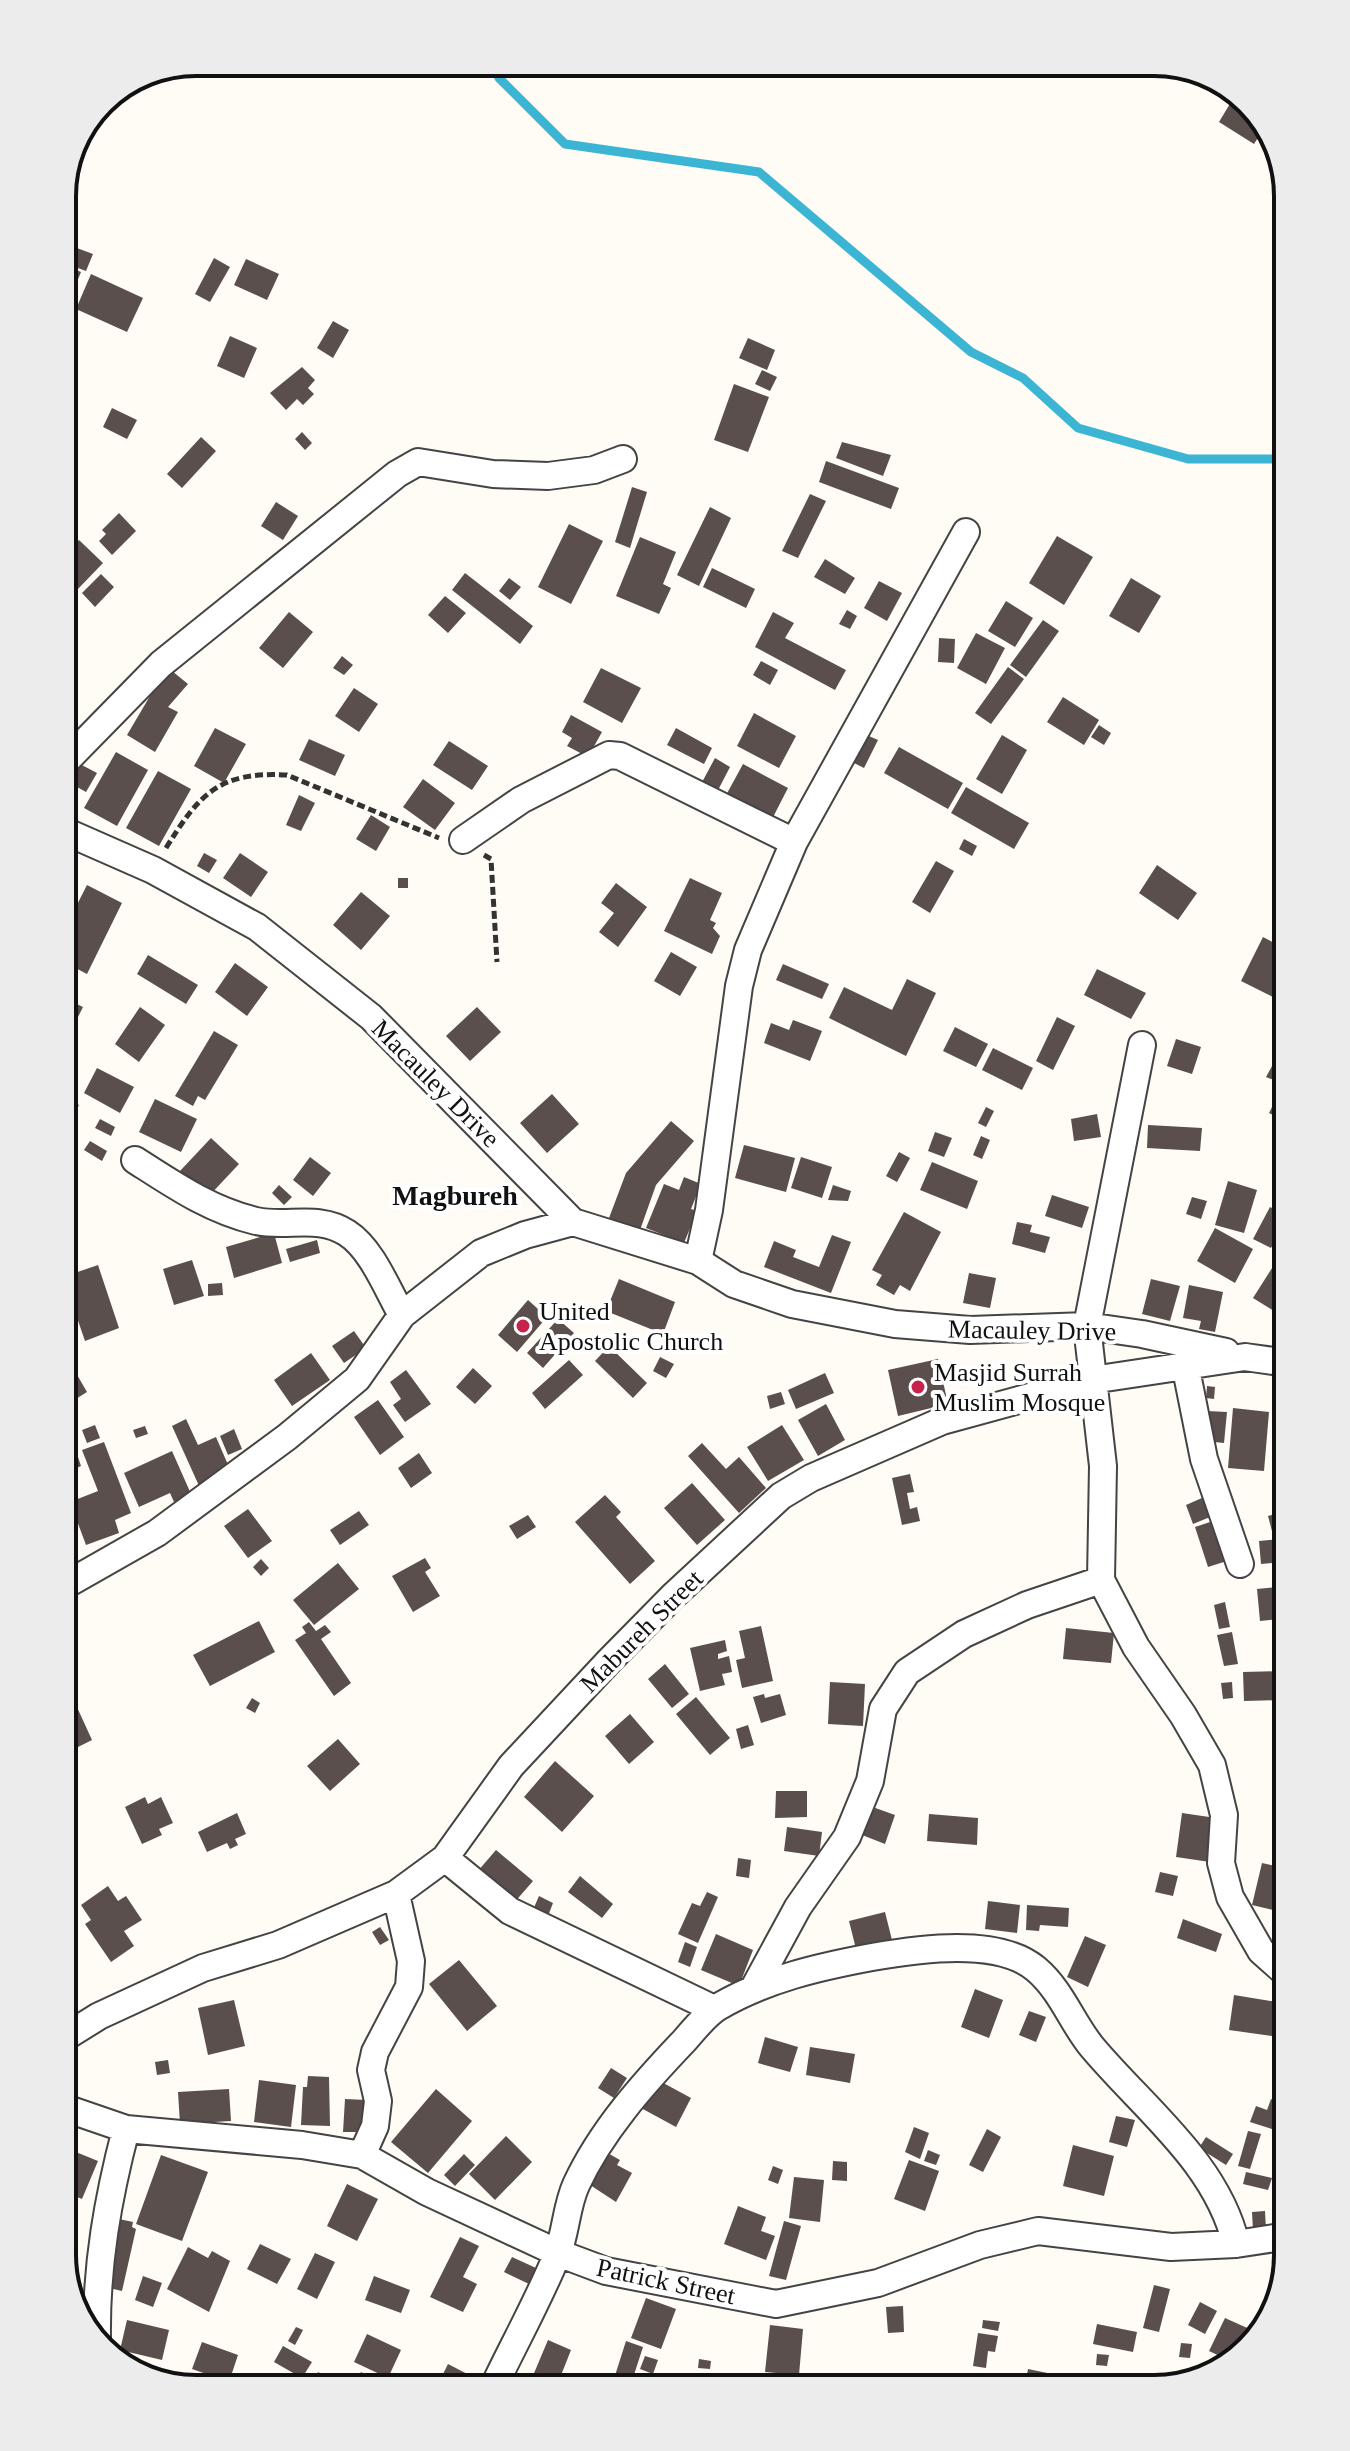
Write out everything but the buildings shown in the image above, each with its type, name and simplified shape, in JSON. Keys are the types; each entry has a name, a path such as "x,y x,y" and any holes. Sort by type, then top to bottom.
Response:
{"street":[{"path":"76,751 161,664 397,474 418,462 524,477 594,470 623,459"},
{"path":"698,1261 709,1210 739,986 748,950 794,842 966,532"},
{"path":"463,840 521,800 609,755 620,756 794,842"},
{"name":"Macauley Drive","path":"76,836 153,870 257,927 371,1017 573,1222 698,1261 734,1284 792,1304 895,1324 970,1330 1087,1326 1142,1334 1245,1357"},
{"path":"1142,1045 1087,1326 1103,1466 1101,1580 1136,1647 1183,1715 1212,1765 1224,1815 1221,1863 1230,1897 1261,1951 1274,1963"},
{"path":"135,1160 204,1204 259,1222 329,1224 349,1234 370,1260 402,1315"},
{"path":"76,1579 157,1533 287,1437 357,1379 402,1315 481,1253 525,1235 573,1222"},
{"name":"Mabureh Street","path":"76,2030 99,2016 203,1968 278,1945 396,1894 445,1858 511,1766 673,1596 781,1496 845,1462 942,1421 1092,1380 1245,1357 1274,1360"},
{"path":"1185,1364 1204,1459 1240,1564"},
{"path":"754,1988 798,1907 847,1837 870,1781 883,1709 907,1672 964,1634 1027,1605 1101,1580"},
{"path":"445,1858 510,1911 714,2009"},
{"path":"362,2155 375,2126 378,2101 371,2070 375,2052 409,1987 411,1961 396,1894"},
{"path":"499,2375 558,2253 575,2188 595,2149 648,2078 714,2009 754,1988 816,1967 905,1951 991,1949 1009,1953 1036,1969 1072,2012 1088,2042 1202,2168 1229,2212 1236,2244"},
{"name":"Patrick Street","path":"76,2112 126,2129 302,2145 362,2155 427,2192 558,2253 606,2271 776,2304 878,2283 980,2245 1038,2231 1171,2247 1236,2244 1274,2238"},
{"path":"97,2322 96,2294 107,2202 126,2129"}],"path":[{"path":"153,870 194,803 216,786 268,774 287,775 428,836 463,840 491,859 497,962"}],"waterway":[{"path":"498,76 565,144 759,172 971,352 1023,378 1078,428 1188,459 1274,459"}],"place":[{"name":"United Apostolic Church","path":"523,1326"},
{"name":"Masjid Surrah Muslim Mosque","path":"918,1387"}],"district":[{"name":"Magbureh","path":"455,1195"}]}
